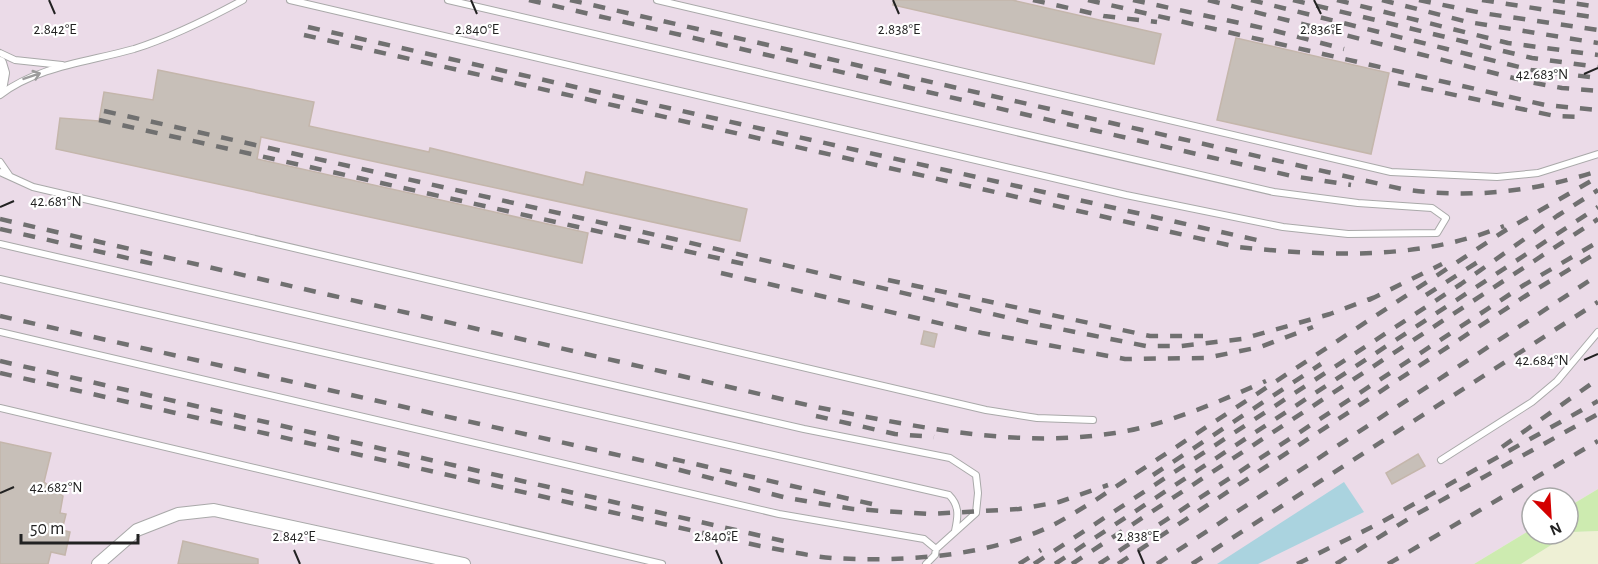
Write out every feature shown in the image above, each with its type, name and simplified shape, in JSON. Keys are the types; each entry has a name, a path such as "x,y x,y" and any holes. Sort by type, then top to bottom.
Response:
{"street":[{"path":"0,63 3,73 0,90"},
{"path":"98,564 137,530 178,514 214,510 464,564"}],"lane":[{"path":"0,95 19,81 135,48 201,23 243,0"},
{"path":"290,0 1126,195 1282,227 1348,234 1437,233 1446,218 1432,208 1358,203 1274,192 448,0"},
{"path":"657,0 1391,172 1497,177 1538,173 1598,154"},
{"path":"0,53 15,60 68,66"},
{"path":"0,162 9,175"},
{"path":"0,172 33,187 986,410 1037,418 1093,420"},
{"path":"0,244 804,429 950,458 976,475 978,493 976,513 936,549 935,555 926,564"},
{"path":"0,279 949,495 956,501 958,513 955,532"},
{"path":"0,332 779,514 924,539 936,549"},
{"path":"1441,460 1532,402 1557,381 1598,332"},
{"path":"0,408 662,564"}],"shaded area":[{"path":"0,0 1598,0 1598,489 1580,500 1580,486 1520,486 1520,536 1474,564 0,564"}],"green space":[{"path":"1598,489 1598,531 1580,532 1580,500"},
{"path":"1598,531 1598,564 1521,564 1550,546 1580,546 1580,532"},
{"path":"1520,536 1520,546 1550,546 1521,564 1474,564"}],"water":[{"path":"1344,482 1364,512 1258,564 1217,564"}],"building":[{"path":"894,0 1012,0 1161,34 1154,64 893,5"},
{"path":"1236,38 1389,73 1371,154 1217,120"},
{"path":"158,70 314,102 309,126 429,152 430,148 583,185 586,172 747,209 740,241 261,137 257,159 588,233 582,263 56,149 60,118 99,121 104,92 153,100"},
{"path":"924,331 937,334 934,347 921,344"},
{"path":"0,442 51,453 44,482 63,496 60,513 66,514 62,530 70,532 65,555 51,552 48,564 0,564"},
{"path":"1418,454 1425,466 1392,484 1386,473"},
{"path":"183,541 258,559 258,564 178,564"}],"railway":[{"path":"529,0 1292,176 1351,185"},
{"path":"570,0 1402,189 1452,193 1501,192 1550,184 1598,171"},
{"path":"1033,0 1104,16 1157,22"},
{"path":"1088,0 1545,105 1598,110"},
{"path":"1133,0 1272,30 1344,49"},
{"path":"1208,0 1529,82 1598,91"},
{"path":"1251,0 1531,70 1598,78"},
{"path":"1293,0 1532,58 1598,67"},
{"path":"1337,0 1508,43 1598,55"},
{"path":"1382,0 1468,22 1598,43"},
{"path":"1419,0 1482,13 1598,30"},
{"path":"1482,0 1598,18"},
{"path":"1553,0 1598,7"},
{"path":"308,27 1266,242"},
{"path":"304,35 1237,247 1338,254 1372,253 1439,245 1504,226"},
{"path":"1398,83 1555,116 1586,117"},
{"path":"104,111 674,239 1035,324 1146,346 1181,346 1242,339 1330,314 1375,297"},
{"path":"99,120 753,266"},
{"path":"0,373 760,546 832,558 886,559 942,555 1022,538 1064,519 1506,230 1598,177"},
{"path":"1034,564 1461,284 1598,190"},
{"path":"1055,564 1598,207"},
{"path":"0,219 816,407 965,433 1040,438 1077,437 1133,430 1172,419 1266,381"},
{"path":"1072,564 1598,219"},
{"path":"0,229 158,265"},
{"path":"1099,564 1524,285 1598,242"},
{"path":"1118,564 1527,295 1598,252"},
{"path":"1426,295 1484,258"},
{"path":"1369,300 1442,264"},
{"path":"721,273 982,333 1125,359 1206,358 1260,347 1313,327"},
{"path":"1157,564 1598,275"},
{"path":"888,280 1150,336 1203,336"},
{"path":"1192,564 1598,302"},
{"path":"0,316 649,462 787,498 853,509 929,514 1019,509 1059,502 1108,485"},
{"path":"0,361 792,543"},
{"path":"1153,475 1321,364"},
{"path":"1502,447 1598,379"},
{"path":"1297,564 1380,523 1598,401"},
{"path":"1336,564 1413,516 1598,414"},
{"path":"816,416 895,434 934,437"},
{"path":"1388,564 1598,441"},
{"path":"673,459 872,504"},
{"path":"1019,564 1041,550"}]}
